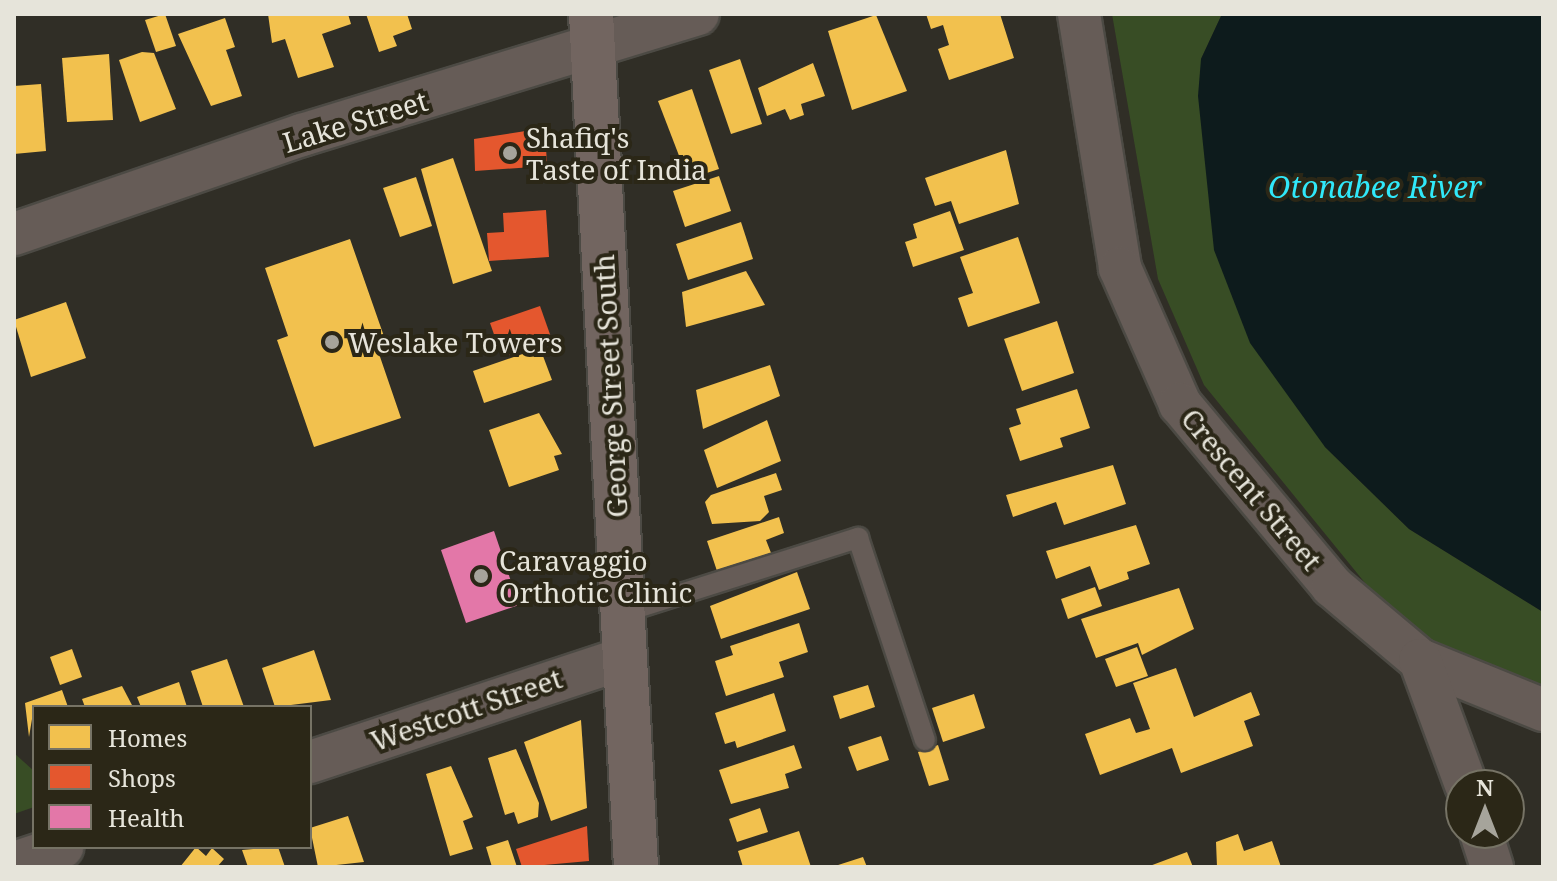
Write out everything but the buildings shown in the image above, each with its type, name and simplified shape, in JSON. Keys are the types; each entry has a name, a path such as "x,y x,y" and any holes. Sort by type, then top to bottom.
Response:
{"main road":[{"name":"George Street South","path":"592,31 622,659 636,867"}],"street":[{"name":"Lake Street","path":"14,234 592,31 698,14"},
{"name":"Crescent Street","path":"1079,14 1120,268 1180,404 1332,586 1420,660 1543,710"},
{"name":"Westcott Street","path":"312,761 622,659"},
{"path":"1420,660 1460,769"},
{"path":"14,863 56,849"}],"lane":[{"path":"621,613 858,538 925,740"}],"green space":[{"path":"1112,14 1222,14 1201,59 1325,447 1409,529 1543,612 1543,695 1467,667 1383,605 1204,385 1158,279"},
{"path":"14,753 32,769 32,808 14,814"}],"water":[{"name":"Otonabee River","path":"1222,14 1543,14 1543,612 1409,529 1325,447 1250,343 1214,250 1198,96 1201,59"}],"place":[{"name":"Shafiq's Taste of India","path":"510,153"},
{"name":"Weslake Towers","path":"332,342"},
{"name":"Caravaggio Orthotic Clinic","path":"481,576"}]}
